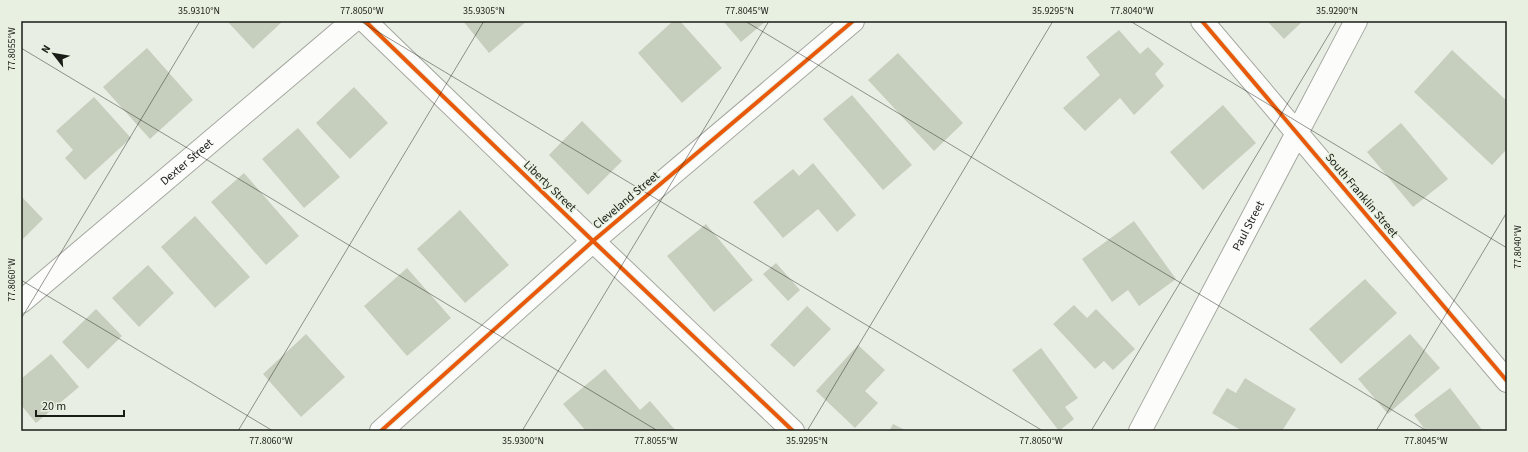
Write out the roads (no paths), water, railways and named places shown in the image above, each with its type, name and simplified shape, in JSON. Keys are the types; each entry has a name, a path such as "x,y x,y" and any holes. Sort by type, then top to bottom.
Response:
{"street":[{"name":"Dexter Street","path":"21,302 353,21"},
{"name":"Liberty Street","path":"364,21 793,431"},
{"name":"Cleveland Street","path":"381,431 593,241 854,21"},
{"name":"South Franklin Street","path":"1202,21 1507,381"},
{"name":"Paul Street","path":"1140,431 1356,21"}]}
